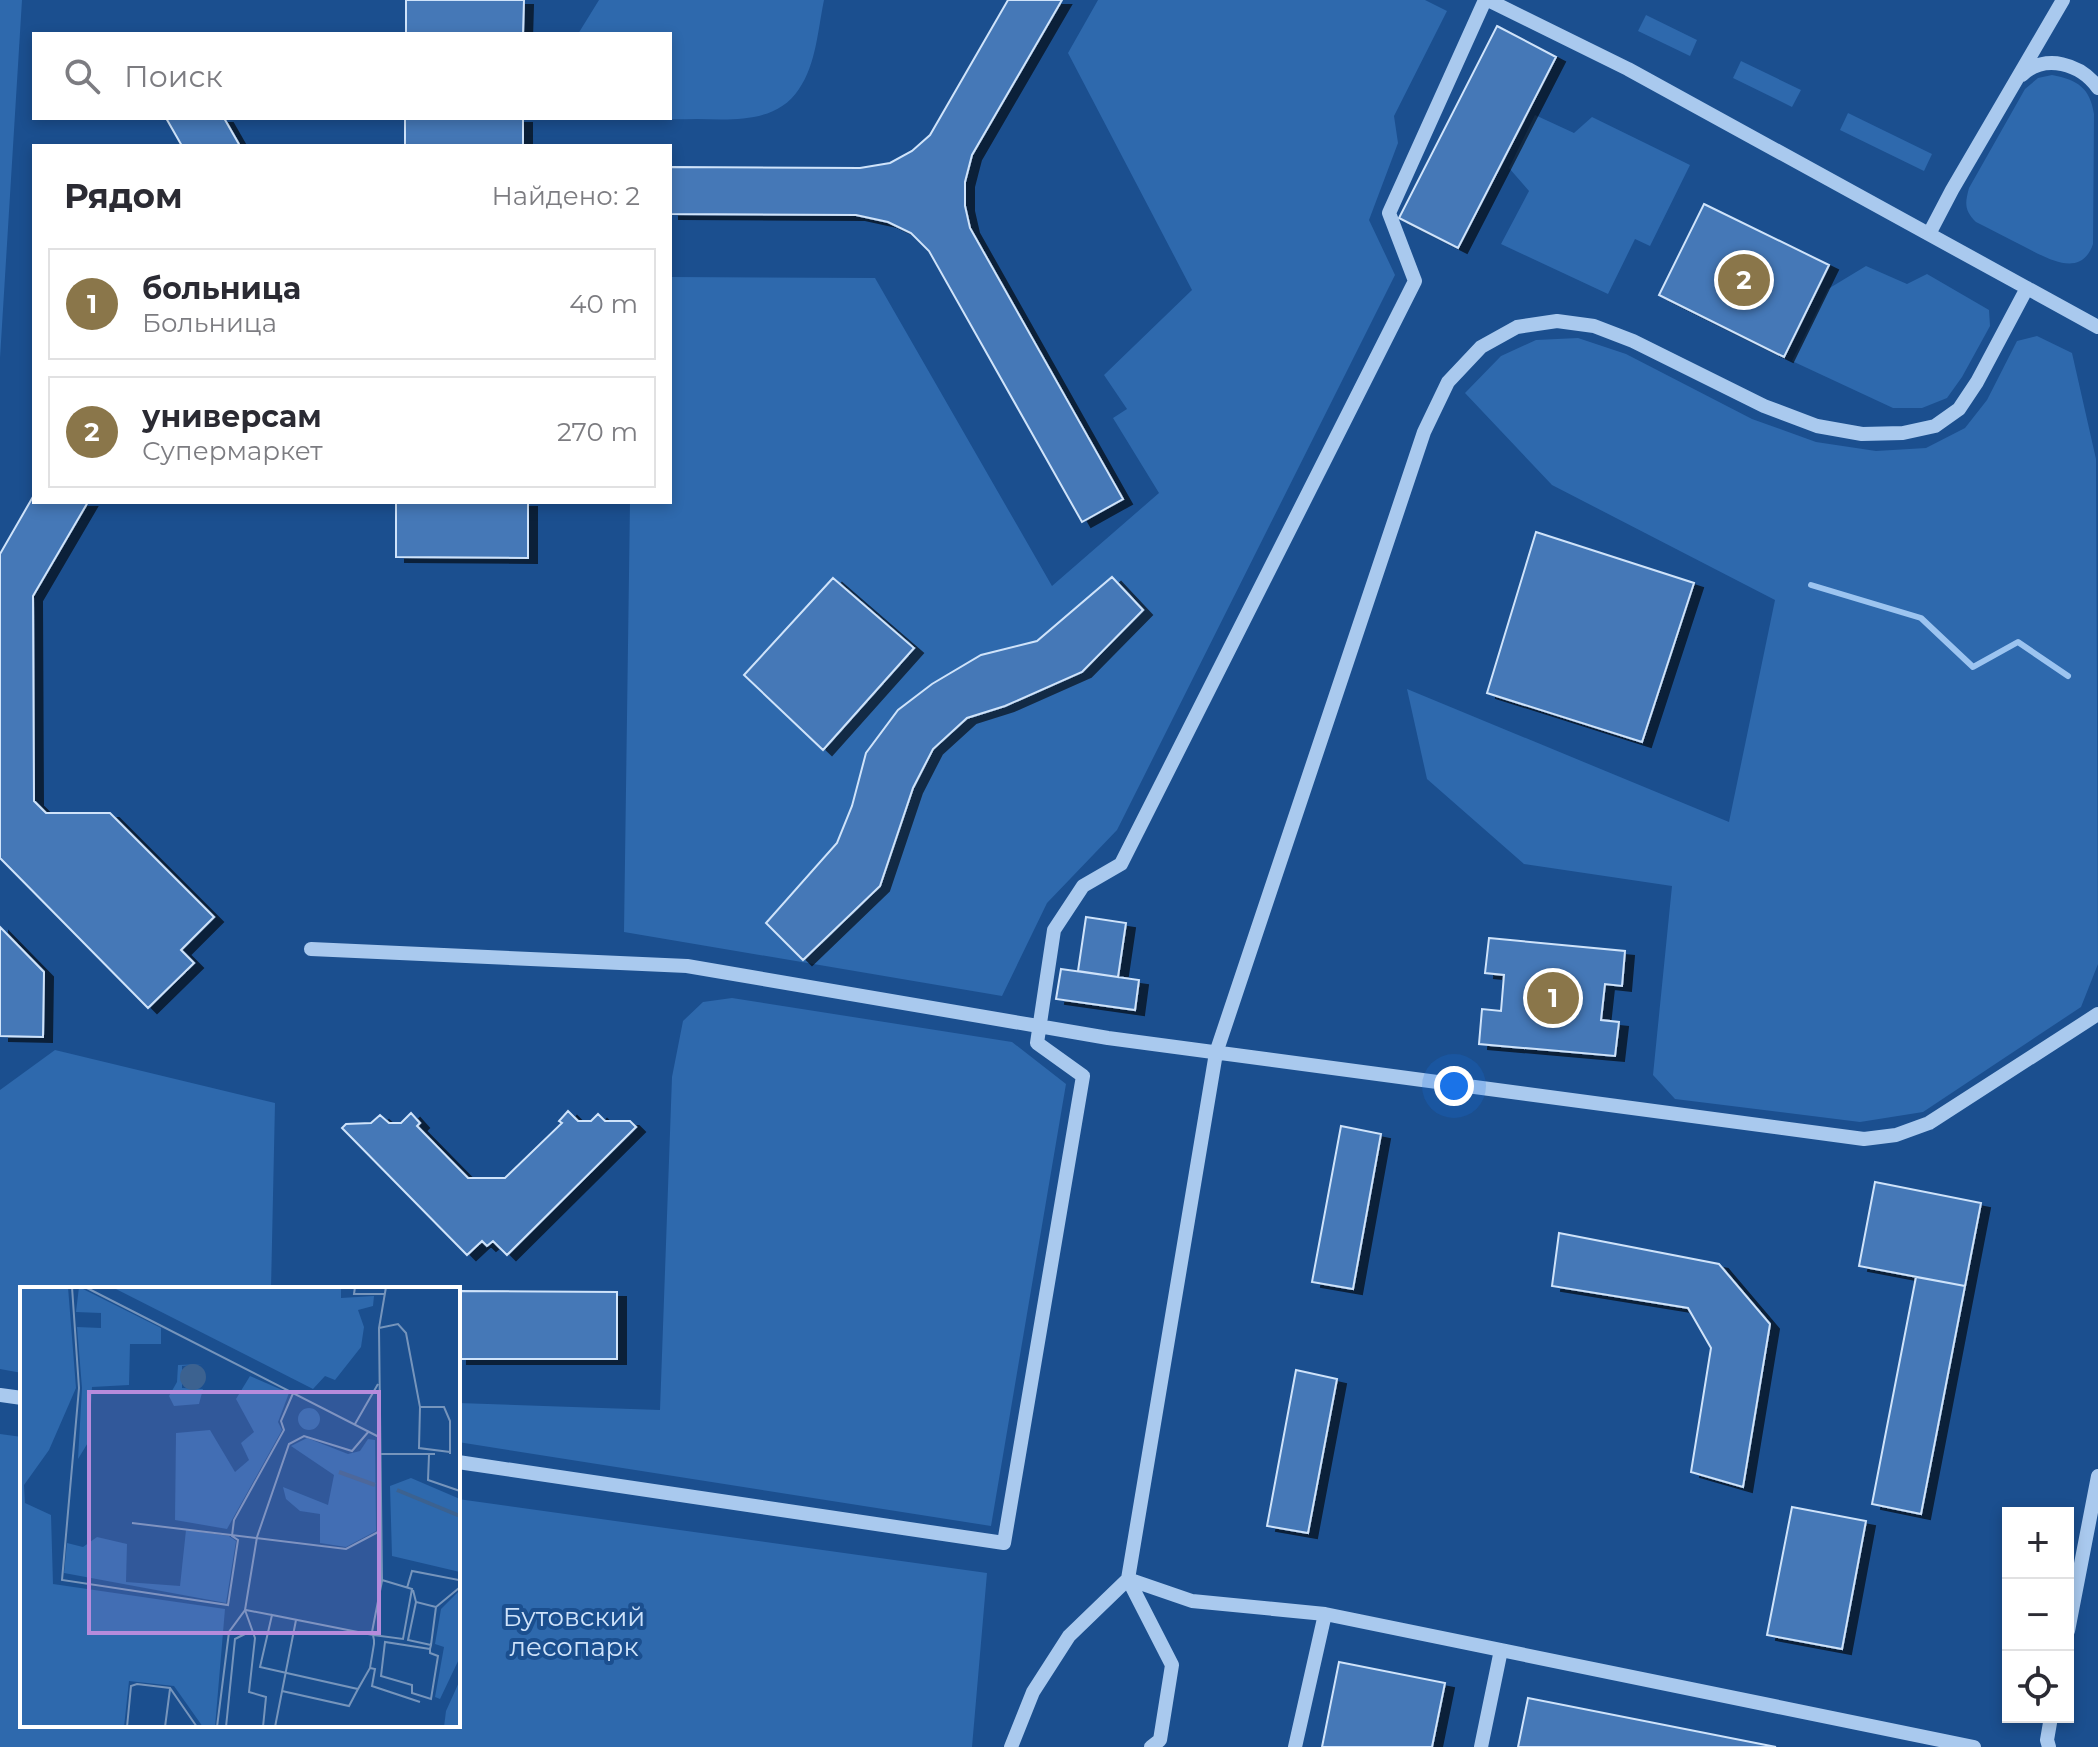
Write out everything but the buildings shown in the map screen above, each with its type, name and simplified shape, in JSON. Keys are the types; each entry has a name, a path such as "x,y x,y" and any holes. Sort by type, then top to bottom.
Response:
{"street":[{"path":"460,1462 1004,1543 1083,1076 1037,1043 1054,930 1083,886 1121,864 1415,281 1389,213 1486,0 1628,69 2098,327"},
{"path":"1929,234 2063,0"},
{"path":"2015,82 2040,65 2058,64 2074,67 2091,78 2098,88"},
{"path":"1011,1747 1033,1692 1069,1636 1128,1579 1216,1053 1424,432 1448,382 1481,347 1517,327 1557,321 1594,326 1633,341 1764,406 1817,426 1862,434 1903,433 1935,426 1959,409 1977,382 2027,288"},
{"path":"311,949 687,966 1040,1027 1216,1053 1864,1139 1896,1135 1929,1123 2098,1014"},
{"path":"0,1395 20,1398"},
{"path":"2074,1600 2098,1476"},
{"path":"1128,1579 1192,1601 1325,1614 1974,1747"},
{"path":"1128,1579 1172,1665 1159,1745"},
{"path":"1295,1747 1325,1614"},
{"path":"1481,1747 1501,1650"},
{"path":"2049,1747 2050,1723"}],"green space":[{"path":"0,0 22,0 0,358"},
{"path":"599,0 824,0 813,58 799,89 790,100 767,114 739,119 672,119 672,32 579,32"},
{"path":"1098,0 1425,0 1447,11 1394,116 1398,143 1369,220 1395,275 1117,830 1047,903 1002,996 624,932 630,504 672,504 672,277 875,278 1052,586 1159,493 1113,418 1127,409 1104,375 1192,290 1068,53"},
{"path":"1646,15 1697,40 1690,56 1638,31"},
{"path":"1741,61 1801,90 1792,107 1733,78"},
{"path":"2052,75 2081,87 2089,98 2094,114 2093,244 2087,255 2071,263 2052,260 1976,222 1966,206 1969,188 2025,89 2038,78"},
{"path":"1848,113 1932,154 1924,171 1840,130"},
{"path":"1535,115 1574,133 1592,117 1690,165 1650,246 1635,239 1608,294 1501,244 1529,191 1509,168"},
{"path":"1866,266 1907,284 1927,274 1989,310 1990,326 1947,398 1922,408 1893,408 1792,361 1828,289"},
{"path":"2037,336 2072,353 2096,459 2098,964 2081,1007 1923,1112 1860,1122 1675,1099 1653,1075 1672,886 1524,864 1427,779 1407,689 1729,822 1775,600 1552,485 1465,393 1501,356 1536,340 1578,338 1626,354 1752,419 1816,442 1876,451 1926,448 1965,428 1987,400 2017,341"},
{"path":"732,998 1012,1042 1066,1084 991,1526 460,1442 460,1403 660,1410 672,1077 683,1021 703,1002"},
{"path":"55,1050 275,1103 271,1287 20,1287 20,1373 0,1369 0,1090"},
{"name":"Бутовский лесопарк","path":"0,1434 20,1437 20,1727 460,1727 460,1499 987,1573 972,1747 0,1747"}],"waterway":[{"path":"1811,585 1921,618 1973,667 2018,642 2068,676"}],"place":[{"name":"универсам","path":"1744,280"},
{"name":"больница","path":"1553,998"}]}
